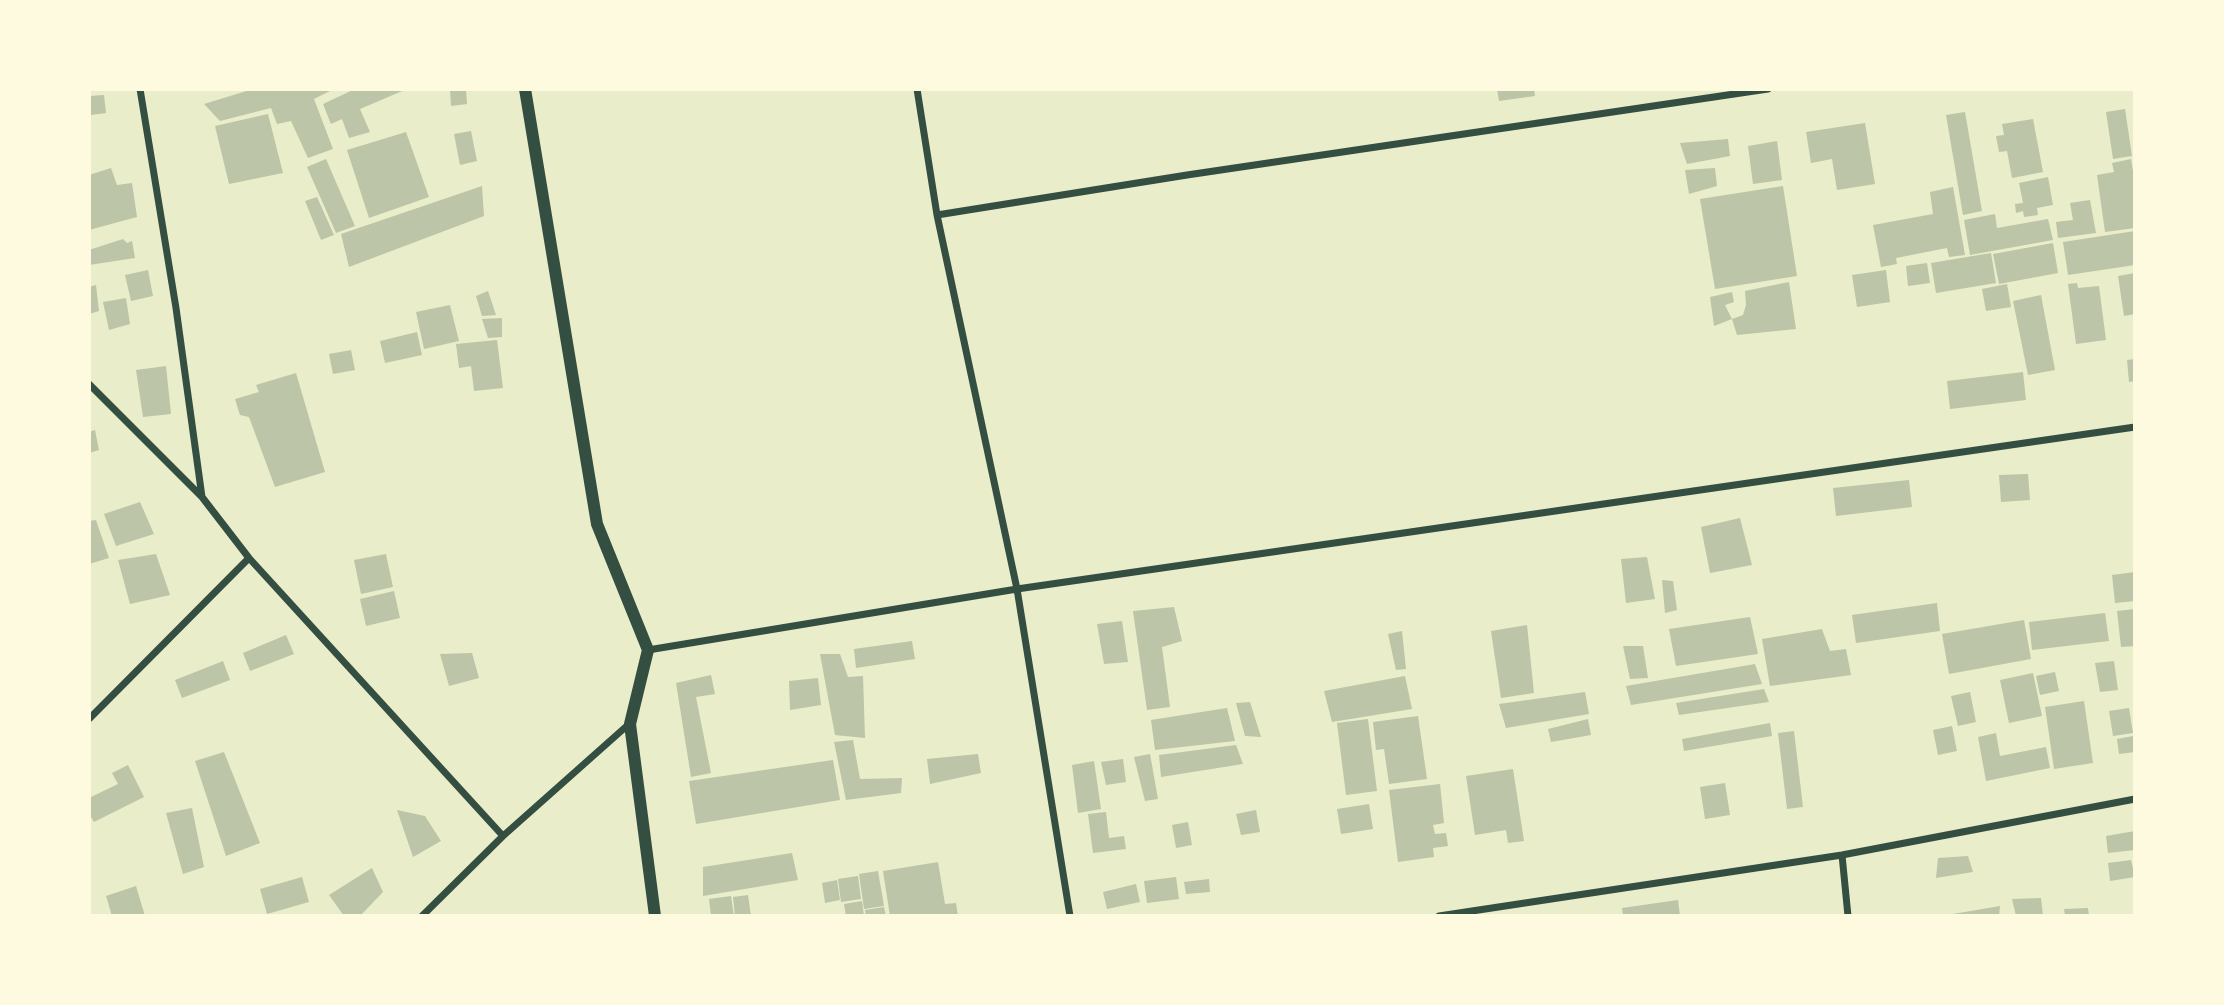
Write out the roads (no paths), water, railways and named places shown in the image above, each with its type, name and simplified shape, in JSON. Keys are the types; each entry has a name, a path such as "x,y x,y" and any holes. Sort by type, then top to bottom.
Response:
{"street":[{"path":"140,89 176,309 202,497"},
{"path":"524,89 581,415 597,524 648,650 630,723 654,916"},
{"path":"917,89 937,215 1017,589 1070,916"},
{"path":"937,215 1768,89"},
{"path":"89,384 202,497 249,558 503,835"},
{"path":"648,650 1017,589 2135,427"},
{"path":"89,719 249,558"},
{"path":"422,916 503,835 630,723"},
{"path":"1439,916 1842,855 2135,799"},
{"path":"1842,855 1848,916"}]}
